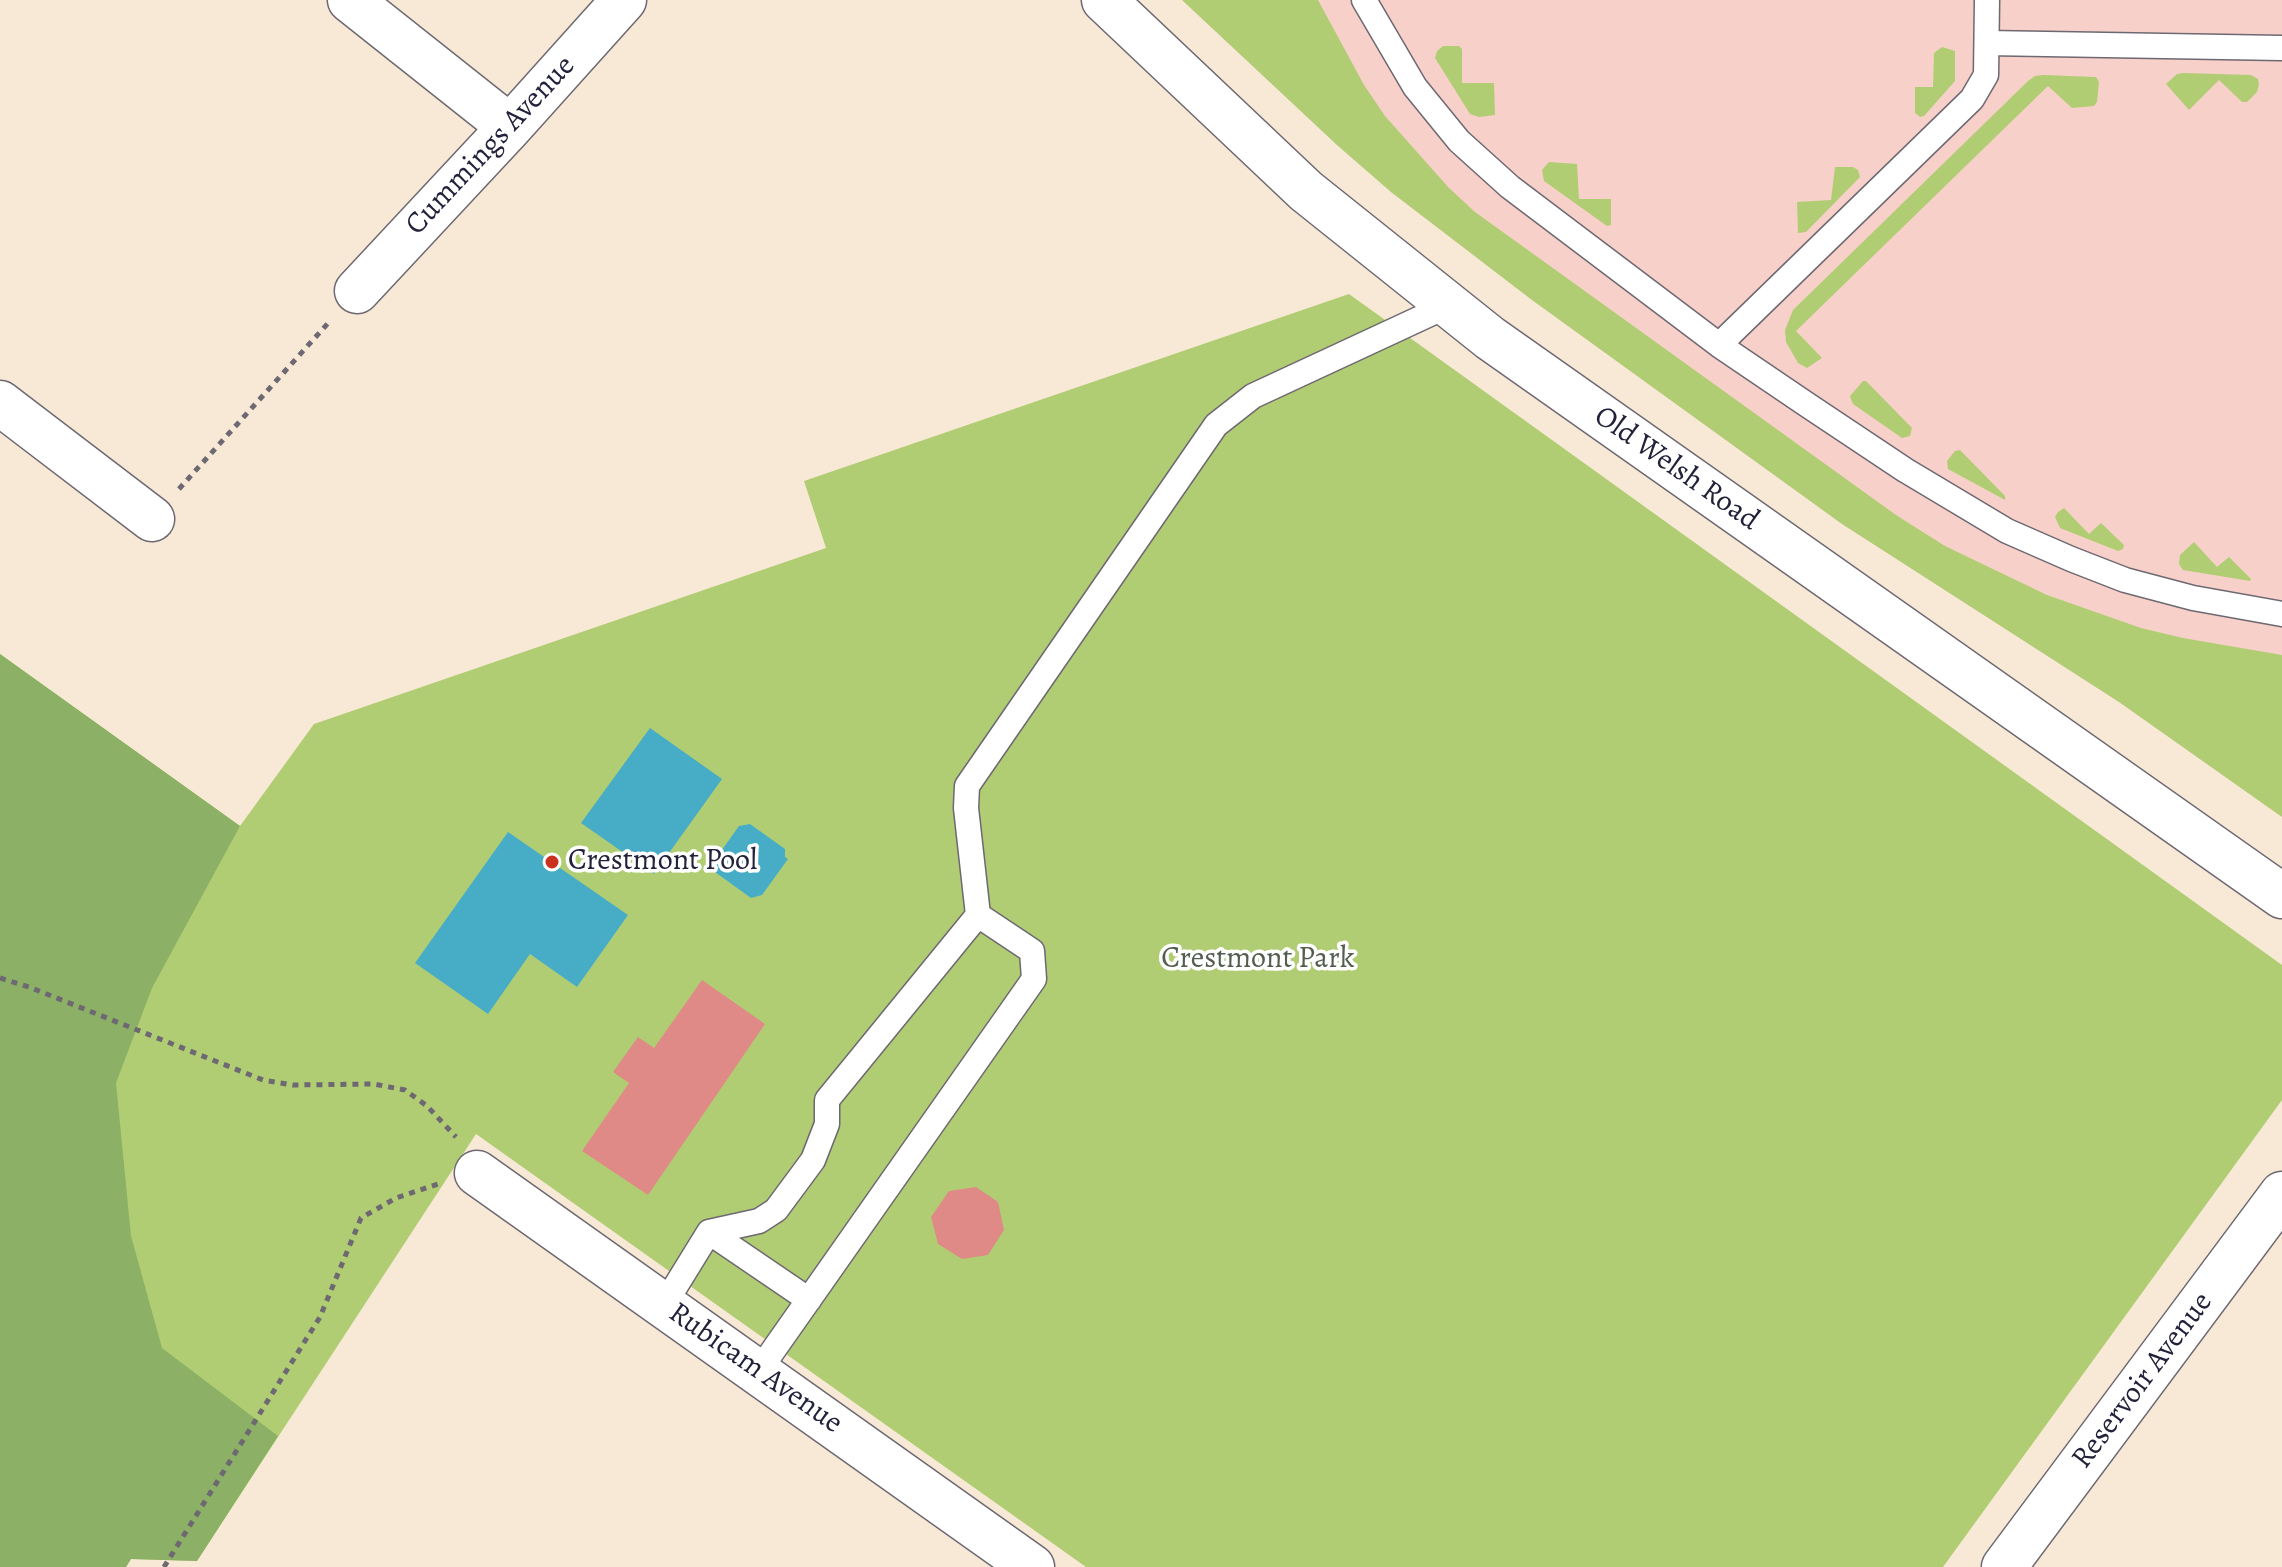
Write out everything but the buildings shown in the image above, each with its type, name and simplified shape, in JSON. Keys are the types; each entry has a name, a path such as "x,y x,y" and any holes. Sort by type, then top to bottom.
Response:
{"street":[{"path":"350,0 510,127"},
{"name":"Cummings Avenue","path":"357,291 624,0"},
{"name":"Old Welsh Road","path":"1104,0 1306,191 1490,338 2282,896"},
{"path":"0,403 152,519"},
{"name":"Rubicam Avenue","path":"477,1173 1032,1567"},
{"name":"Reservoir Avenue","path":"2004,1567 2282,1194"}],"lane":[{"path":"1364,0 1415,87 1459,141 1510,187 1719,345 1905,470 2007,531 2125,580 2193,598 2282,614"},
{"path":"1719,345 1972,99 1986,75 1987,0"},
{"path":"1987,43 2282,48"},
{"path":"664,1305 709,1232 759,1221 776,1210 813,1160 827,1124 827,1100 978,915 966,808 967,786 1216,425 1253,396 1449,305"},
{"path":"758,1372 1034,979 1032,951 978,915"},
{"path":"709,1232 809,1300"}],"path":[{"path":"152,519 357,291"},
{"path":"0,978 263,1080 293,1085 374,1084 405,1090 452,1132 477,1173 396,1198 361,1218 320,1317 164,1567"}],"shaded area":[{"path":"1182,0 2282,0 2282,817 2119,702 1842,524 1532,300 1391,192"}],"green space":[{"path":"1182,0 1318,0 1364,85 1385,116 1449,188 1475,212 1896,515 1945,546 2047,595 2141,628 2282,655 2282,817 2119,702 1842,524 1532,300 1391,192"},
{"path":"1443,46 1459,46 1462,49 1462,83 1494,83 1495,115 1479,117 1470,114 1435,58"},
{"path":"1942,47 1955,51 1955,81 1920,117 1915,113 1915,87 1933,87 1934,53"},
{"path":"2177,74 2251,75 2258,79 2259,85 2257,92 2247,102 2242,102 2219,80 2189,110 2166,84"},
{"path":"2043,75 2096,77 2099,82 2097,102 2094,106 2072,108 2048,86 1796,331 1822,358 1807,368 1798,363 1786,342 1785,330 1793,310 2028,81"},
{"path":"1549,162 1577,164 1579,199 1611,199 1611,225 1607,226 1544,181 1542,170"},
{"path":"1835,167 1853,167 1860,177 1806,232 1798,233 1797,202 1831,200"},
{"name":"Crestmont Park","path":"1349,294 2282,965 2282,1100 1943,1567 1086,1567 476,1134 197,1561 131,1559 126,1567 0,1567 0,654 240,826 314,724 826,548 804,481"},
{"path":"1863,381 1912,428 1910,436 1902,438 1853,404 1850,396"},
{"path":"1960,450 2005,496 2005,500 1948,469 1947,461 1955,451"},
{"path":"2064,508 2089,534 2101,523 2124,545 2123,549 2118,551 2060,528 2055,517"},
{"path":"2194,542 2217,567 2229,557 2250,581 2183,570 2179,564 2180,555"},
{"path":"0,654 240,826 152,988 116,1083 131,1236 162,1348 278,1436 197,1561 131,1559 126,1567 0,1567"}],"water":[{"path":"650,728 722,779 654,874 581,823"},
{"path":"750,824 785,849 788,859 762,895 751,898 715,872 718,868 714,861 739,826"},
{"path":"508,832 628,915 577,987 530,954 488,1014 415,963"}],"place":[{"name":"Crestmont Pool","path":"552,862"}]}
